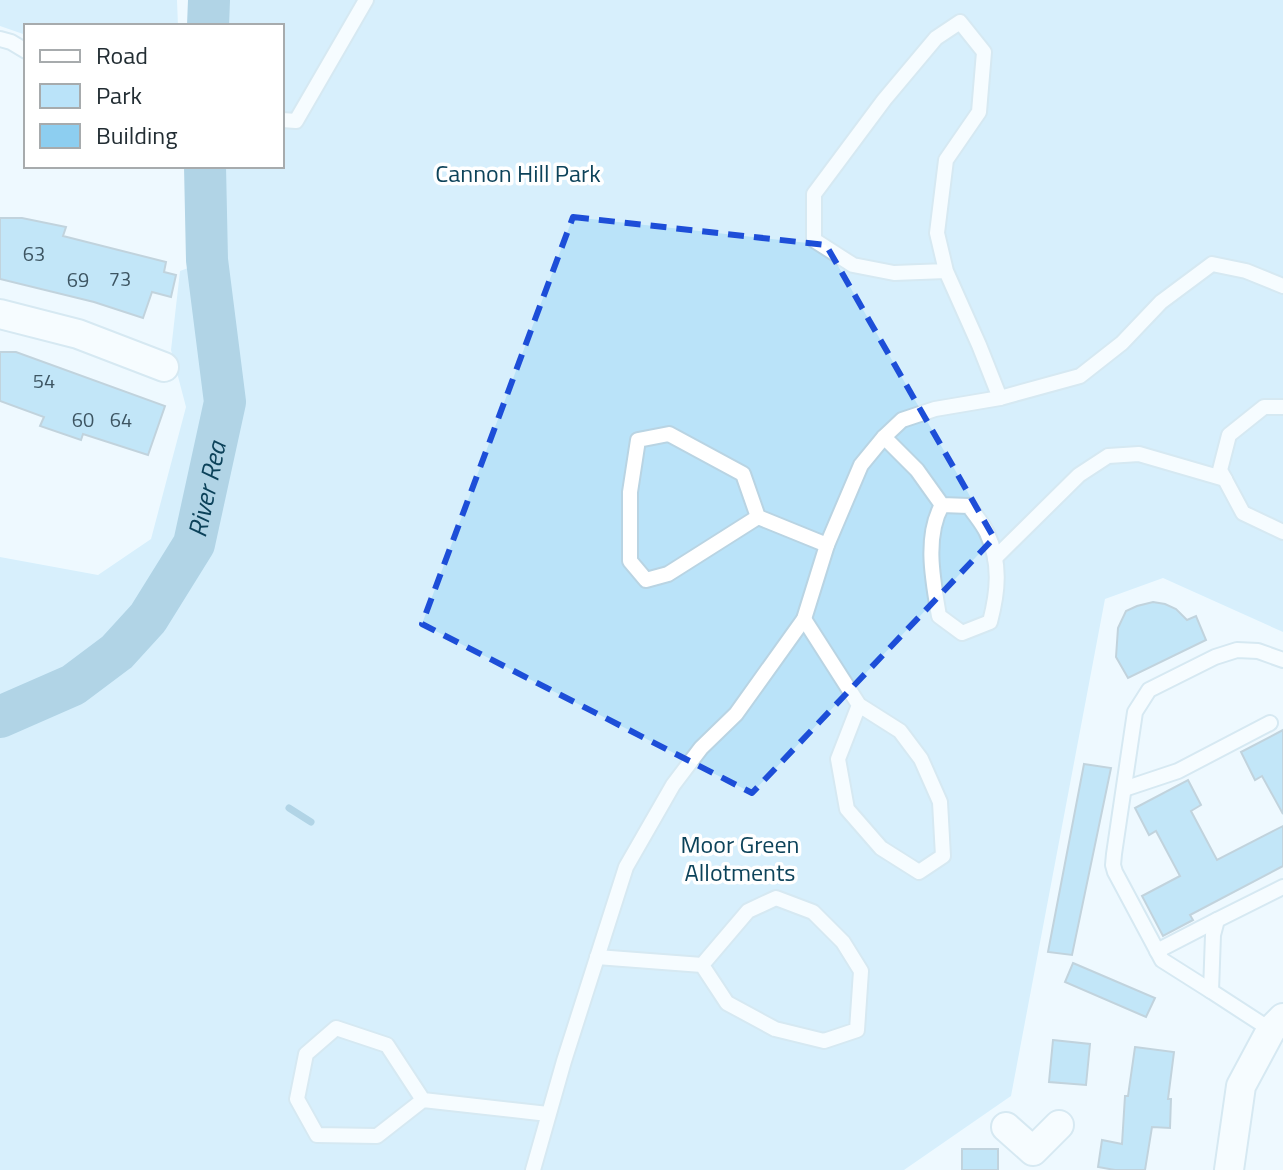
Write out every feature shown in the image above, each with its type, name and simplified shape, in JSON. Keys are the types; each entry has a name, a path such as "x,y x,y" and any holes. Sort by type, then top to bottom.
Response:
{"street":[{"path":"0,314 78,334 164,367"},
{"path":"1229,1170 1241,1086 1277,1024"},
{"path":"1006,1127 1034,1160 1059,1125"}],"lane":[{"path":"284,120 296,121 366,0"},
{"path":"946,271 894,273 853,265 814,240 814,194 884,100 936,38 960,22 984,52 979,112 946,160 937,233 946,271 1000,398"},
{"path":"0,39 24,50"},
{"path":"533,1170 626,867 673,785 701,748 736,714 804,619 827,545 861,465 884,437 902,420 935,409 1000,398 1080,376 1122,343 1161,302 1212,264 1246,271 1283,286"},
{"path":"1283,407 1264,407 1229,435 1220,470 1243,513 1283,532"},
{"path":"758,517 668,574 646,580 630,561 630,492 638,440 669,434 743,474 758,517 827,545"},
{"path":"884,437 917,470 942,505"},
{"path":"995,558 1079,475 1108,456 1139,454 1225,479"},
{"path":"942,505 969,506 987,533 995,558 998,593 990,622 962,633 939,616 931,573 933,519 942,505"},
{"path":"804,619 859,705 900,731 921,759 940,802 943,856 919,872 881,848 847,809 838,759 859,705"},
{"path":"1277,1024 1211,991 1162,960 1113,865 1135,712 1149,690 1215,657 1237,650 1258,651 1283,660"},
{"path":"1124,789 1178,771 1270,723"},
{"path":"1157,951 1283,887"},
{"path":"776,898 813,912 843,942 861,971 857,1030 824,1041 775,1029 727,1003 702,965 748,911 776,898"},
{"path":"1211,991 1213,935 1217,920"},
{"path":"597,957 702,965"},
{"path":"423,1100 387,1045 336,1028 306,1054 297,1099 317,1135 377,1136 423,1100 548,1114"}],"highlighted area":[{"path":"573,217 826,245 994,538 752,793 422,624"}],"green space":[{"path":"0,0 177,0 178,24 24,24 24,34 0,26"},
{"name":"Moor Green Allotments","path":"215,0 1283,0 1283,632 1163,578 1105,599 1011,1096 904,1170 0,1170 0,557 98,575 151,539 186,407 171,350 180,271 220,256 218,168 284,168 284,24 216,24"}],"building":[{"path":"0,218 22,218 66,227 63,236 166,262 164,272 176,275 171,297 152,292 143,318 94,302 0,279"},
{"path":"0,352 16,352 165,406 148,455 83,434 81,440 40,426 44,417 0,401"},
{"path":"1153,602 1176,609 1187,620 1196,616 1206,640 1128,678 1116,657 1118,628 1126,611"},
{"path":"1283,730 1283,814 1262,776 1255,780 1241,752"},
{"path":"1084,764 1111,768 1072,955 1048,952"},
{"path":"1188,780 1201,805 1191,811 1217,860 1283,826 1283,866 1190,915 1193,920 1163,936 1142,896 1180,876 1156,831 1149,835 1135,808"},
{"path":"1073,963 1155,998 1146,1017 1065,982"},
{"path":"1053,1040 1090,1044 1086,1085 1049,1082"},
{"path":"1135,1047 1174,1052 1168,1099 1171,1099 1170,1128 1152,1127 1145,1170 1098,1167 1102,1140 1122,1144 1125,1096 1128,1096"},
{"path":"962,1149 998,1149 998,1170 962,1170"}],"waterway":[{"name":"River Rea","path":"208,24 209,0"},
{"name":"River Rea","path":"0,717 73,685 117,652 148,618 194,544 225,402 207,260 205,168"},
{"path":"289,808 311,822"}],"park label":[{"name":"Cannon Hill Park","path":"518,173"}]}
